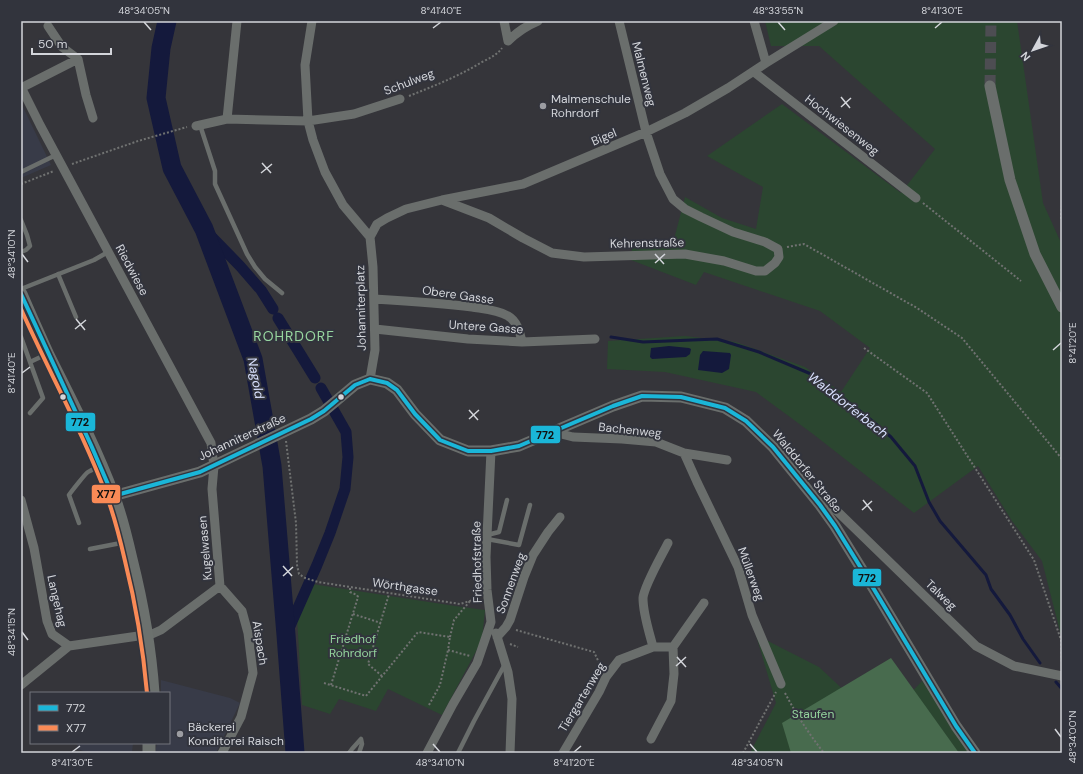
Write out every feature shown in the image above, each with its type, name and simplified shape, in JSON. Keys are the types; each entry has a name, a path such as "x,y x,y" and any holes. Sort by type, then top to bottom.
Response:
{"main road":[{"path":"21,294 113,496 138,584 147,635 152,675 152,692"}],"street":[{"path":"227,119 237,21"},
{"path":"312,21 305,64 308,121 313,140 325,172 343,205 370,237"},
{"path":"504,21 508,41"},
{"path":"508,41 525,27 538,21"},
{"name":"Malmenweg","path":"619,21 646,132"},
{"path":"754,21 766,63"},
{"name":"Bigel","path":"370,237 377,224 406,209 442,200 523,184 646,132 686,113 834,21"},
{"path":"48,26 62,47 78,59 93,118"},
{"name":"Riedwiese","path":"78,59 21,88 211,444 214,466"},
{"name":"Hochwiesenweg","path":"754,72 916,198"},
{"path":"990,86 1010,180 1035,254 1062,307"},
{"name":"Schulweg","path":"195,126 227,119 308,121 354,114 400,99"},
{"path":"646,132 660,174 673,199 685,209 701,217 733,232 765,242 778,249"},
{"name":"Kehrenstraße","path":"442,200 489,218 552,253 584,257 685,254 724,261 756,271 765,271 780,257 778,249"},
{"name":"Johanniterplatz","path":"370,237 373,267 375,329 375,350 370,379"},
{"name":"Obere Gasse","path":"374,299 442,304 492,310 508,316 517,324 522,342"},
{"name":"Untere Gasse","path":"375,329 468,339 522,342 595,339"},
{"name":"Johanniterstraße","path":"113,496 200,472 214,466 310,419 324,411 355,385 370,379"},
{"name":"Walddorfer Straße","path":"370,379 388,383 397,390 415,414 440,440 468,451 491,451 519,446 613,406 642,396 681,397 725,408 746,421 773,447 820,505 869,581 956,726 975,753"},
{"name":"Bachenweg","path":"553,432 573,437 656,442 684,453 727,460"},
{"name":"Friedhofstraße","path":"427,753 452,704 479,658 491,622 487,590 487,537 491,451"},
{"name":"Müllerweg","path":"684,453 738,566 752,615 781,684"},
{"name":"Kugelwasen","path":"147,635 160,630 220,586 212,489 214,466"},
{"name":"Langehag","path":"21,500 34,548 47,621 52,634 69,646"},
{"name":"Talweg","path":"820,505 828,504 838,512 976,646 1014,666 1062,676"},
{"name":"Sonnenweg","path":"497,637 510,620 533,555 560,517"},
{"path":"653,647 645,613 643,596 668,543"},
{"name":"Aispach","path":"220,586 242,611 248,633 252,673 241,717 222,753"},
{"path":"651,739 671,701 674,674 673,647 704,603"},
{"path":"491,622 506,663 512,699 510,753"},
{"path":"21,685 69,646 147,635"},
{"name":"Tiergartenweg","path":"562,753 599,692 606,677 619,660 653,647 673,647"}],"lane":[{"path":"195,126 215,171 214,184 247,254 265,279 282,293"},
{"path":"21,172 56,155"},
{"path":"21,220 30,246 21,252"},
{"path":"21,289 94,260 108,252"},
{"path":"58,274 76,317"},
{"path":"21,337 43,398 30,413"},
{"path":"30,362 48,354"},
{"path":"79,523 69,495 87,472 101,467"},
{"path":"487,537 499,532 506,500"},
{"path":"487,537 519,545 530,505"},
{"path":"90,549 127,542"},
{"path":"458,753 506,663"},
{"path":"349,753 361,739 362,744 360,753"}],"path":[{"name":"Schulweg","path":"400,99 435,86 469,70 498,54 508,41"},
{"path":"21,184 138,142 195,126"},
{"path":"916,198 1021,281"},
{"path":"1062,205 1062,221"},
{"path":"778,249 804,244 917,308 962,338 1062,459"},
{"path":"864,348 927,393 1034,560 1061,640 1062,676"},
{"name":"Wörthgasse","path":"283,432 296,523 297,565 299,574 305,578 318,582 350,588 460,604 470,601 487,590"},
{"path":"331,685 358,597 357,594 350,592 350,588"},
{"path":"382,676 368,664 390,594"},
{"path":"429,706 440,685 454,620 470,601"},
{"path":"353,614 380,623"},
{"path":"506,627 594,652 606,677"},
{"path":"324,683 366,696 418,632 450,637"},
{"path":"448,650 479,658"},
{"path":"743,753 781,684"},
{"path":"781,684 807,730 824,753"}],"shaded area":[{"path":"21,103 51,165 21,178"},
{"path":"161,680 230,698 240,703 216,753 155,753 157,744 170,744 170,692 161,692"},
{"path":"78,744 133,744 132,753 90,753 77,749"}],"green space":[{"path":"765,21 1017,21 1043,203 1062,245 1062,639 1042,561 1012,521 978,466 914,513 813,434 756,392 665,372 607,369 608,341 685,336 736,342 805,367 841,392 870,348 820,311 704,272 696,285 631,260 632,248 672,247 685,197 722,218 756,229 763,187 707,156 782,104 901,193 935,149 819,46 771,46"},
{"name":"Friedhof Rohrdorf","path":"312,584 485,610 482,640 442,715 388,689 376,711 339,699 330,714 302,705 297,617"},
{"name":"Staufen","path":"756,635 819,667 881,725 922,681 971,753 750,753 776,703"},
{"path":"891,658 959,753 791,753 782,723"}],"water":[{"path":"669,346 689,348 691,349 690,354 686,357 652,359 650,357 651,348"},
{"path":"703,351 730,353 729,369 722,373 698,370 700,355"}],"waterway":[{"name":"Nagold","path":"167,21 161,48 156,98 172,168 204,229 253,359 272,466 295,753"},
{"path":"204,229 261,290 273,309"},
{"path":"278,318 315,378"},
{"name":"Walddorferbach","path":"611,337 643,342 717,339 759,352 811,374 865,415 891,437 915,466 929,502 940,521 986,575 991,589 1010,615 1023,639 1040,663"},
{"path":"286,635 330,533 345,489 348,457 346,432 321,388"},
{"name":"Walddorferbach","path":"1056,682 1062,689"}],"tunnel":[{"path":"990,86 991,21"}],"transit line":[{"name":"772","path":"21,294 113,496"},
{"name":"X77","path":"21,309 66,402 98,473 107,497 121,545 136,610 147,692"},
{"name":"772","path":"370,379 387,383 397,390 415,414 440,440 468,451 491,451 519,446 613,406 642,396 681,397 725,408 746,421 773,447 820,505 835,526 869,581 956,726 975,753"},
{"name":"772","path":"113,496 200,472 311,419 324,411 355,385 370,379"}],"place":[{"name":"Malmenschule Rohrdorf","path":"543,106"},
{"name":"Bäckerei Konditorei Raisch","path":"180,734"}],"district":[{"name":"ROHRDORF","path":"294,336"}]}
